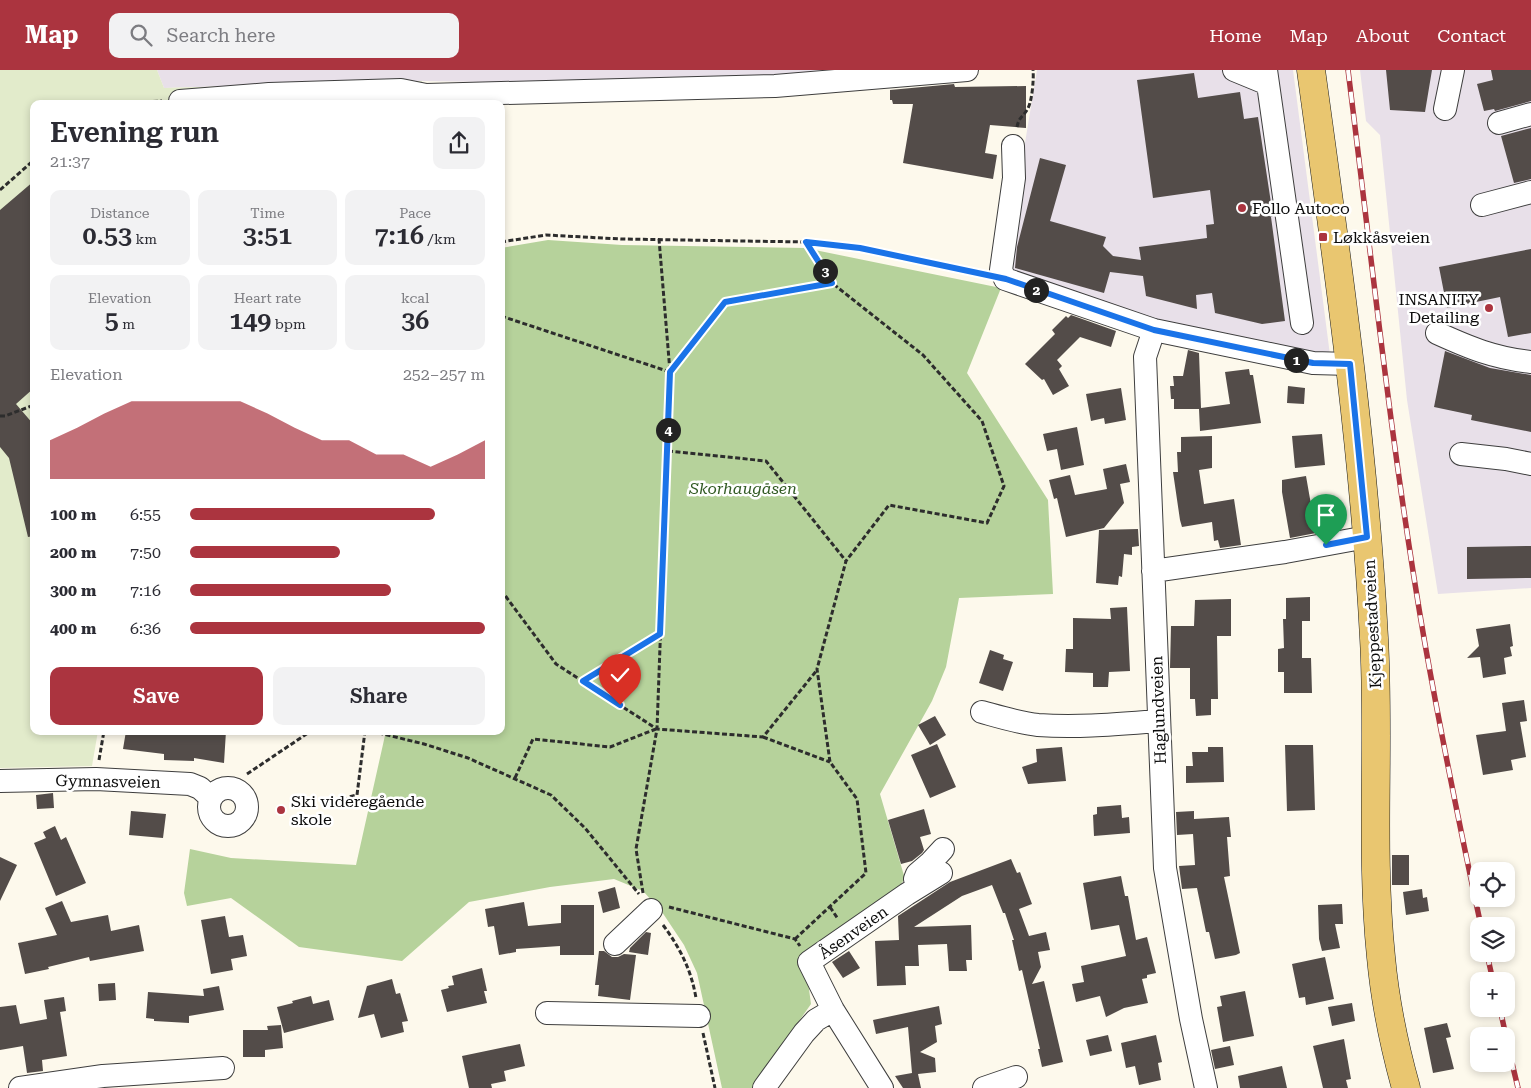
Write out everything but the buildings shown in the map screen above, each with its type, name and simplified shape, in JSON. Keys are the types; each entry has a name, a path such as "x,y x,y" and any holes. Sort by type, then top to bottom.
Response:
{"main road":[{"name":"Kjeppestadveien","path":"1311,70 1350,364 1367,537 1375,645 1376,877 1380,954 1387,1009 1406,1088"}],"street":[{"path":"180,100 269,94 401,90 426,95 967,70"},
{"path":"1234,70 1267,77 1302,323"},
{"path":"1445,109 1453,70"},
{"path":"1499,123 1531,114"},
{"path":"1012,146 1014,178 1001,270 1006,279 1154,330 1313,363 1350,364"},
{"path":"1482,205 1531,192"},
{"name":"Haglundveien","path":"1154,330 1144,357 1158,721 1166,868 1191,1019 1206,1088"},
{"path":"1437,333 1493,356 1531,362"},
{"path":"1461,454 1531,464"},
{"path":"1153,571 1284,552 1367,537"},
{"path":"982,712 1018,722 1039,725 1101,725 1158,721"},
{"name":"Gymnasveien","path":"0,781 96,779 190,784 200,788 211,798"},
{"path":"908,894 917,874 937,857 943,849"},
{"name":"Åsenveien","path":"882,1088 833,1010 809,962 941,873"},
{"path":"615,944 648,905"},
{"path":"764,1088 804,1033 816,1020 833,1010"},
{"path":"547,1013 699,1016"},
{"path":"20,1088 103,1076 223,1068"},
{"path":"984,1088 1016,1078"}],"path":[{"path":"1012,146 1019,118 1028,110 1034,79 1033,70"},
{"path":"0,190 30,164"},
{"path":"505,241 546,235 806,242 860,248 1006,279"},
{"path":"648,905 636,849 657,729 670,372 659,239"},
{"path":"795,939 866,873 857,799 830,762 817,669 846,561 889,506 987,523 1004,486 982,421 923,355 832,283 806,242"},
{"path":"670,372 725,302 832,283"},
{"path":"505,317 670,372"},
{"path":"0,416 30,406"},
{"path":"667,450 766,461 846,561"},
{"path":"505,595 556,664 657,729"},
{"path":"583,681 660,634"},
{"path":"763,737 817,669"},
{"path":"515,778 533,739 610,748 657,729 763,737 830,762"},
{"path":"96,779 103,735"},
{"path":"247,774 305,735"},
{"path":"339,807 349,797 356,795 364,735"},
{"path":"387,735 460,755 515,778 550,795 586,828 678,945 689,969 715,1088"},
{"path":"648,905 795,939 809,962"}],"shaded area":[{"path":"157,70 892,70 605,84 422,81 164,88"},
{"path":"1037,70 1293,70 1330,355 1001,288"},
{"path":"1360,70 1531,70 1531,588 1438,594 1407,400 1380,135 1366,121"}],"green space":[{"path":"0,70 157,70 164,88 422,81 423,100 30,100 30,735 97,735 92,766 0,768"},
{"name":"Skorhaugåsen","path":"548,240 622,245 805,248 1001,288 967,373 1048,500 1053,594 959,598 946,667 932,701 880,794 905,879 885,902 798,962 808,982 811,1004 752,1088 722,1088 697,973 684,945 662,912 643,891 614,879 550,887 469,902 402,961 299,947 231,898 187,906 184,893 190,849 231,858 356,865 385,735 505,735 505,247"}],"railway":[{"path":"1348,70 1383,358 1413,573 1438,715 1479,917"},
{"path":"1489,962 1491,972"},
{"path":"1502,1017 1504,1027"},
{"path":"1514,1072 1518,1088"}],"place":[{"name":"Follo Autoco","path":"1242,208"},
{"name":"Løkkåsveien","path":"1323,237"},
{"name":"INSANITY Detailing","path":"1489,308"},
{"name":"Ski videregående skole","path":"281,810"}],"route":[{"path":"620,705 583,681 660,634 670,372 725,302 832,283 806,242 860,248 1006,279 1154,330 1313,363 1325,365 1350,364 1367,537 1326,545"}]}
